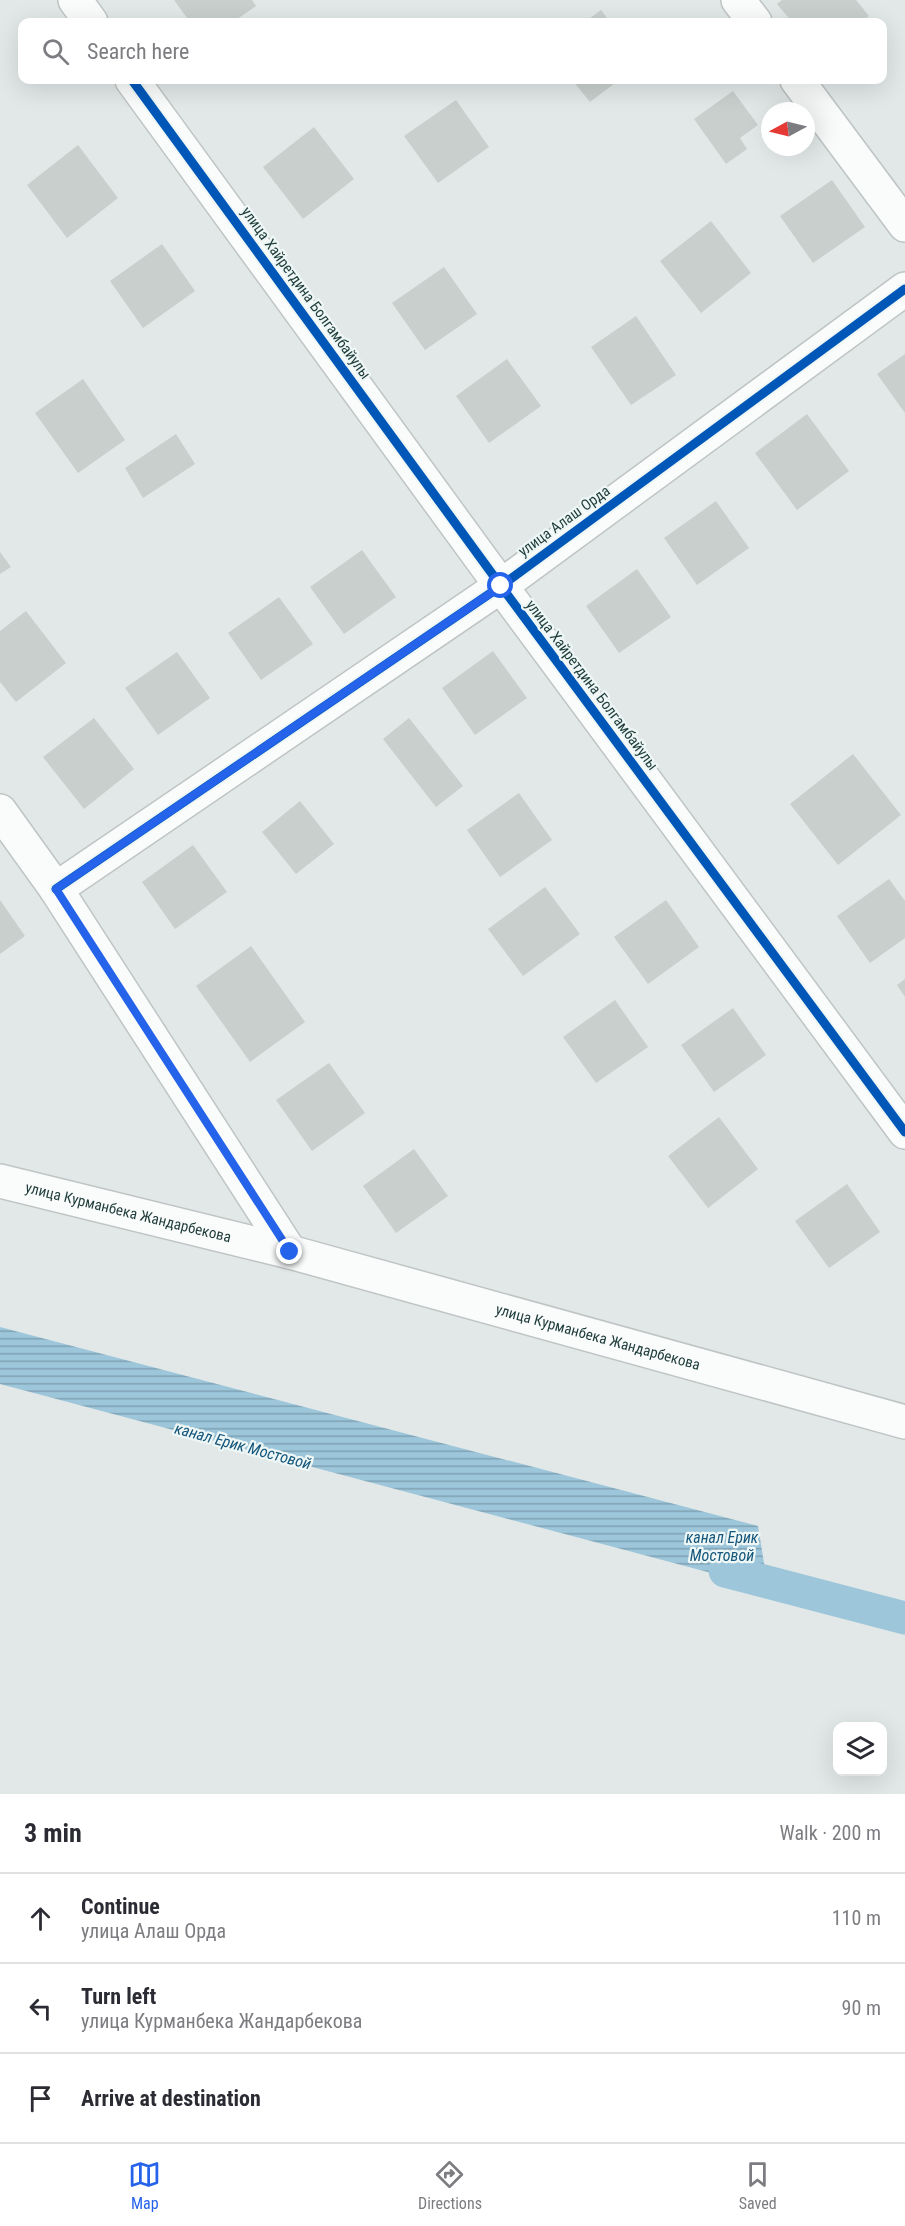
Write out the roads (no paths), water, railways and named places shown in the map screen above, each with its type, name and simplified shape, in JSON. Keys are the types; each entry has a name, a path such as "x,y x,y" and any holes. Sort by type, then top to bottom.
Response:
{"street":[{"path":"75,0 88,18"},
{"path":"738,0 752,18"},
{"name":"улица Хайретдина Болгамбайулы","path":"135,84 501,586 905,1132"},
{"path":"800,84 905,225"},
{"name":"улица Алаш Орда","path":"56,889 501,586 905,289"},
{"path":"0,811 56,889 290,1252"},
{"name":"улица Курманбека Жандарбекова","path":"0,1181 290,1252 905,1422"}],"water":[{"name":"канал Ерик Мостовой","path":"0,1327 758,1526 768,1588 0,1384"}],"waterway":[{"name":"канал Ерик Мостовой","path":"725,1571 905,1618"}]}
